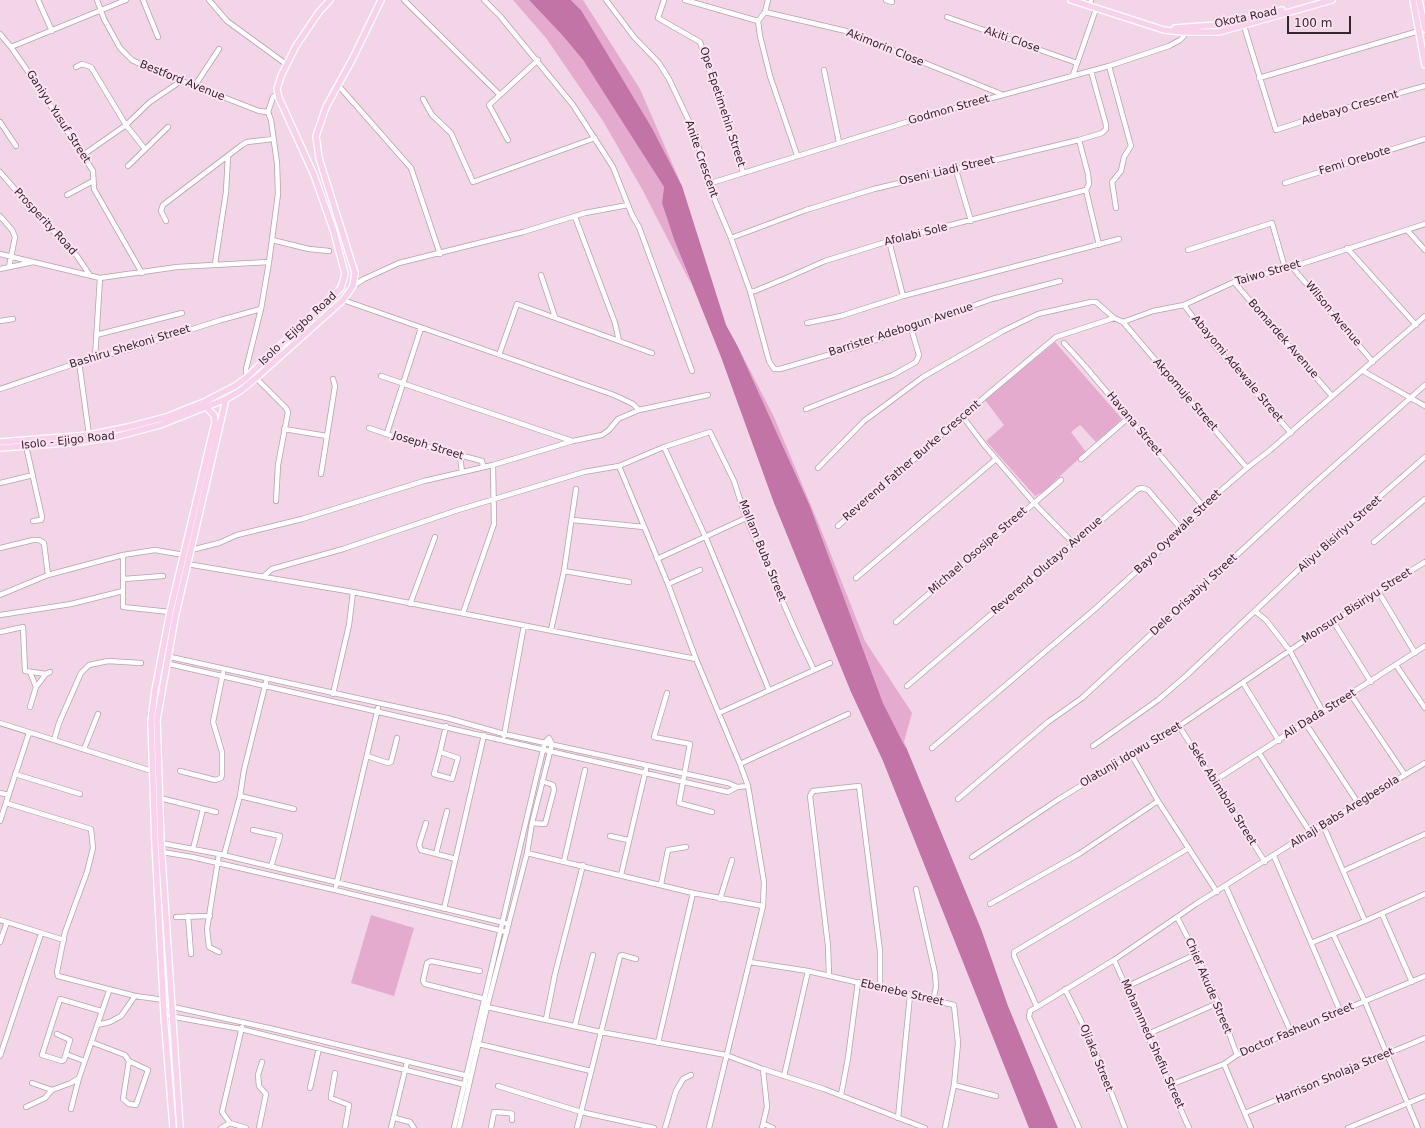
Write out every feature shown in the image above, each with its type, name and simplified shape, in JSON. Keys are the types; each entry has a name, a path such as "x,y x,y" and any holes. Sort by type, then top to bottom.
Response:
{"main road":[{"path":"278,94 278,85 286,64 304,32 330,0"},
{"path":"353,286 354,268 317,153 316,136 318,126 326,107 381,0"},
{"name":"Okota Road","path":"1071,0 1090,3 1096,9 1164,30 1182,32 1219,32 1332,0"},
{"name":"Okota Road","path":"1147,24 1177,28 1214,26 1244,21 1320,0"},
{"path":"1413,0 1422,30"},
{"path":"1418,0 1425,64"},
{"name":"Isolo - Ejigbo Road","path":"0,442 89,434 128,427 166,417 217,396 246,378 337,294 344,281 344,266 334,232 306,156 278,94"},
{"path":"306,156 317,153"},
{"name":"Isolo - Ejigbo Road","path":"226,399 240,391 256,378 343,300 353,286"},
{"path":"173,1128 164,1015 154,844 151,721 164,659 226,399"},
{"name":"Isolo - Ejigo Road","path":"0,448 79,442 115,437 160,425 226,399"},
{"path":"180,1128 174,1016 161,844 157,720 170,612 215,422 214,415 206,407"}],"street":[{"path":"38,0 52,31"},
{"name":"Bestford Avenue","path":"97,0 108,28 126,55 146,67 194,87 250,108 268,112"},
{"path":"11,47 126,0"},
{"path":"143,0 158,37"},
{"path":"209,0 227,21 286,64"},
{"path":"404,0 500,94"},
{"path":"484,0 538,60 573,104 613,167 628,205 639,227 692,371"},
{"name":"Anite Crescent","path":"606,0 634,37 659,64 669,79 696,136 708,184 731,238 750,291"},
{"name":"Ope Epetimehin Street","path":"664,0 658,18 700,42 743,172"},
{"path":"685,0 758,21"},
{"path":"768,0 765,12 758,21 766,61 797,155"},
{"path":"886,0 892,2"},
{"path":"1073,75 1096,9"},
{"name":"Akimorin Close","path":"765,12 846,32 1001,94"},
{"name":"Akiti Close","path":"947,17 1077,63"},
{"path":"1244,26 1259,78 1422,30"},
{"name":"Godmon Street","path":"708,184 839,142 1001,94 1109,66 1169,46 1184,36 1182,32"},
{"name":"Ganiyu Yusuf Street","path":"0,34 11,47 93,171 94,189 142,272"},
{"path":"194,87 219,49"},
{"path":"508,140 489,105 538,60"},
{"path":"76,68 82,64 91,67 126,125 145,149"},
{"path":"1109,66 1131,146 1124,157 1119,175 1112,182 1116,208"},
{"path":"824,70 839,142"},
{"name":"Oseni Liadi Street","path":"731,238 806,210 874,188 956,170 1102,133 1107,128 1091,71"},
{"name":"Adebayo Crescent","path":"1259,78 1276,130 1328,113 1425,86"},
{"path":"83,155 126,125 150,102 180,81"},
{"path":"338,85 411,168 440,254"},
{"path":"246,378 246,369 261,309 270,262 278,180 271,120 268,112 274,97 278,94"},
{"path":"423,99 432,115 451,133 473,182 595,138"},
{"path":"0,122 16,146"},
{"path":"128,166 168,126"},
{"path":"166,221 161,211 163,205 247,142 273,139"},
{"name":"Femi Orebote","path":"1285,183 1425,139"},
{"path":"1079,140 1088,174 1089,184 1086,190 1099,245"},
{"path":"215,264 226,192 228,156"},
{"path":"956,170 971,221"},
{"name":"Prosperity Road","path":"0,172 36,214 77,256 89,274"},
{"path":"67,196 93,181"},
{"name":"Afolabi Sole","path":"750,291 755,291 825,261 889,241 1086,190"},
{"path":"353,286 399,263 440,254 575,217 628,205"},
{"path":"0,216 14,233 16,240 9,267"},
{"path":"575,217 616,323 619,341"},
{"path":"1188,250 1272,223 1285,268"},
{"name":"Taiwo Street","path":"1123,322 1153,311 1184,305 1234,282 1292,267 1425,224"},
{"path":"1408,230 1425,250"},
{"path":"807,322 841,316 903,296 1119,239"},
{"path":"272,240 309,249 329,251"},
{"path":"889,241 903,296"},
{"path":"1347,248 1416,326"},
{"path":"0,254 89,274 100,278 177,267 270,262"},
{"path":"0,269 34,262"},
{"name":"Wilson Avenue","path":"1292,267 1373,362"},
{"path":"541,275 555,317"},
{"path":"95,358 100,278"},
{"name":"Barrister Adebogun Avenue","path":"750,291 769,361 773,367 777,369 859,346 992,299 1060,281"},
{"name":"Bomardek Avenue","path":"1234,282 1332,396"},
{"path":"343,300 614,395 633,404 639,410"},
{"path":"818,468 864,421 923,377 1003,331 1038,314 1096,302 1114,318 1123,322"},
{"path":"499,355 517,304 652,353"},
{"name":"Abayomi Adewale Street","path":"1184,305 1214,345 1290,433"},
{"name":"Bashiru Shekoni Street","path":"0,389 79,362 133,348 261,309"},
{"path":"96,335 182,313"},
{"name":"Bayo Oyewale Street","path":"932,748 1095,609 1182,530 1203,506 1416,326 1425,316"},
{"name":"Reverend Father Burke Crescent","path":"838,526 987,395 1056,337 1114,318"},
{"path":"0,321 13,319"},
{"name":"Akpomuje Street","path":"1123,322 1247,468"},
{"path":"387,433 421,328"},
{"path":"806,410 893,375 916,362 919,355 911,328"},
{"name":"Havana Street","path":"1064,343 1203,506"},
{"path":"79,362 89,434"},
{"path":"1363,371 1425,406"},
{"path":"381,376 573,441"},
{"path":"256,378 286,408 288,412 278,465 276,501"},
{"path":"320,474 335,386 333,379"},
{"name":"Dele Orisabiyi Street","path":"958,799 1048,722 1082,698 1306,491 1425,385"},
{"path":"191,550 219,543 237,535 302,519 424,481 483,466 493,465 573,441 602,435 618,420 639,410 708,395"},
{"path":"963,417 996,459 1034,503 1074,544"},
{"path":"1081,459 1128,418"},
{"name":"Joseph Street","path":"369,428 410,442 482,461 483,466"},
{"path":"284,429 327,436"},
{"name":"Mallam Buba Street","path":"664,447 710,432 734,481 746,518 814,670"},
{"path":"26,446 42,517 41,520 33,521"},
{"path":"264,576 272,569 343,549 584,472 619,466 664,447 706,538 769,690"},
{"path":"460,456 462,472"},
{"name":"Aliyu Bisiriyu Street","path":"1093,746 1158,700 1256,612 1329,541 1425,457"},
{"path":"856,578 996,459"},
{"path":"463,613 494,524 493,465"},
{"path":"619,466 668,584 696,659 748,786 764,882 763,906 709,1128"},
{"path":"0,483 33,475"},
{"name":"Michael Ososipe Street","path":"896,622 1060,480"},
{"name":"Reverend Olutayo Avenue","path":"908,686 1074,544 1108,513 1138,489 1142,488 1150,492 1182,530"},
{"path":"551,630 564,571 573,520 576,489"},
{"path":"1374,542 1425,498"},
{"path":"657,559 706,538 746,518"},
{"path":"573,520 644,527"},
{"path":"410,604 435,537"},
{"path":"0,548 33,540 39,540 44,543 48,575"},
{"path":"0,595 48,575 123,555 155,550 184,555"},
{"path":"123,555 123,607 170,612"},
{"name":"Monsuru Bisiriyu Street","path":"1290,651 1333,621 1355,609 1378,591 1425,562"},
{"path":"187,564 352,592 696,659"},
{"path":"668,584 700,570"},
{"path":"564,571 629,582"},
{"path":"124,579 163,576"},
{"path":"0,615 71,604 123,591"},
{"path":"1378,591 1415,653"},
{"path":"333,694 349,625 352,592"},
{"path":"1256,612 1262,615 1271,625 1290,651 1323,712"},
{"path":"1333,621 1371,682"},
{"path":"503,740 524,625"},
{"path":"0,632 23,627 25,669 30,672 48,673 36,687 30,707"},
{"name":"Ali Dada Street","path":"1214,781 1306,724 1425,646"},
{"name":"Olatunji Idowu Street","path":"972,858 1131,754 1179,726 1290,651"},
{"path":"164,659 224,669 447,718 504,734 728,783 737,787"},
{"path":"164,659 223,676 544,748 728,792 737,787 748,786"},
{"path":"54,740 59,723 80,673 89,665 108,661 141,663"},
{"path":"719,713 830,663"},
{"path":"1396,665 1425,708"},
{"path":"180,771 215,780 221,778 222,752 213,722 224,669"},
{"path":"30,672 36,687"},
{"path":"219,952 209,947 207,929 218,863 240,796 244,770 267,678"},
{"path":"1243,683 1279,741"},
{"path":"667,693 654,737 690,744 686,774 679,803 712,812"},
{"path":"1351,695 1405,775"},
{"path":"335,890 378,704"},
{"path":"84,750 98,714"},
{"path":"740,764 848,714"},
{"path":"0,723 159,772"},
{"path":"1306,724 1358,803"},
{"path":"440,752 458,758 454,778 452,779 434,774 446,726"},
{"name":"Seke Abimbola Street","path":"1179,726 1265,862"},
{"path":"0,821 29,733"},
{"path":"444,909 484,735"},
{"path":"367,756 388,763 391,762 397,738"},
{"path":"459,1128 483,999 545,742"},
{"path":"469,1076 479,1044 487,1007 527,853 532,823 552,744"},
{"path":"1259,752 1310,832"},
{"path":"1131,754 1158,801 1217,892"},
{"name":"Alhaji Babs Aregbesola","path":"1037,1007 1114,960 1177,917 1310,832 1425,763"},
{"path":"621,875 646,765"},
{"path":"564,861 585,770"},
{"path":"15,774 80,794"},
{"path":"532,823 545,824 554,790 553,785 542,781"},
{"path":"829,976 828,946 810,796 813,791 859,786 880,951 880,987"},
{"path":"0,793 9,795"},
{"path":"240,796 294,810"},
{"path":"160,798 216,812"},
{"path":"990,904 1079,854 1158,801"},
{"path":"6,803 91,829 93,848 87,872 64,940 57,972 58,976 109,991 164,1003 173,1007 469,1076"},
{"path":"193,849 203,809"},
{"path":"436,854 447,811"},
{"path":"426,823 419,848 421,850 456,859"},
{"path":"1323,825 1365,922"},
{"path":"253,830 280,836 272,867"},
{"path":"1343,871 1425,834"},
{"path":"610,836 628,840"},
{"path":"161,844 221,855 509,924"},
{"path":"661,884 668,850 686,847"},
{"path":"1080,1128 1029,1017 1030,1011 1037,1007 1014,956 1014,952 1189,848"},
{"path":"162,852 218,863 335,890 507,932"},
{"path":"527,853 583,865 693,893 763,906"},
{"path":"1274,856 1341,1013"},
{"path":"720,899 732,860"},
{"path":"546,1019 554,974 583,865"},
{"path":"1226,887 1291,1032"},
{"path":"916,889 935,973 936,987 933,1001"},
{"path":"658,1043 693,893"},
{"path":"1311,943 1365,922 1425,894"},
{"path":"1382,914 1412,982"},
{"path":"188,916 191,954"},
{"path":"176,917 210,916"},
{"name":"Chief Akude Street","path":"1177,917 1196,954 1218,1003 1237,1056"},
{"path":"0,920 64,940"},
{"path":"0,942 7,922"},
{"path":"0,1056 41,934"},
{"path":"1333,934 1418,1128"},
{"path":"577,1128 620,956 622,954 636,959"},
{"path":"1126,987 1196,954"},
{"path":"575,1025 593,955"},
{"name":"Mohammed Shefiu Street","path":"1114,960 1189,1128"},
{"path":"480,971 430,961 427,963 423,981 424,984 489,1000"},
{"name":"Ebenebe Street","path":"750,962 808,971 954,1005 958,1043 954,1085 945,1128"},
{"path":"784,1076 808,971"},
{"name":"Doctor Fasheun Street","path":"1170,1085 1224,1064 1237,1056 1291,1032 1341,1013 1425,976"},
{"path":"840,1095 848,1058 858,982"},
{"name":"Ojiaka Street","path":"1066,990 1092,1043 1126,1128"},
{"path":"71,1109 84,1061 109,991"},
{"path":"898,1118 910,995"},
{"path":"97,1025 110,1022 121,1016 135,996"},
{"path":"57,1034 70,1040 64,1060 59,1062 42,1054 60,1000 101,1011"},
{"path":"1148,1034 1218,1003"},
{"path":"487,1007 575,1025 601,1032 726,1055 763,1070 840,1095 925,1128"},
{"path":"164,1015 241,1030 319,1048 467,1085"},
{"path":"243,1023 222,1108 223,1115 230,1123 246,1128"},
{"name":"Harrison Sholaja Street","path":"1245,1113 1425,1038"},
{"path":"91,1042 124,1056 148,1071 136,1106 129,1104 123,1099 130,1061"},
{"path":"479,1044 591,1071"},
{"path":"310,1088 319,1048"},
{"path":"66,1054 84,1061"},
{"path":"259,1128 266,1094 259,1086 258,1075 262,1062"},
{"path":"391,1128 395,1118 407,1062"},
{"path":"1224,1064 1251,1128"},
{"path":"763,1070 767,1107 763,1126 773,1128"},
{"path":"335,1073 331,1098 349,1105 345,1128"},
{"path":"665,1128 676,1091 683,1079 690,1075"},
{"path":"26,1107 45,1098 52,1090 71,1083 79,1078"},
{"path":"32,1083 52,1090"},
{"path":"454,1128 467,1085"},
{"path":"954,1085 996,1096"},
{"path":"498,1086 581,1112 633,1126 654,1128"},
{"path":"1348,1128 1425,1096"},
{"path":"491,1128 494,1112 512,1114 512,1120"},
{"path":"395,1118 410,1122 414,1128"},
{"path":"221,1128 230,1123"}],"shaded area":[{"path":"513,0 529,0 563,36 583,60 624,123 664,187 662,203 691,284 642,189 603,121 546,38"},
{"path":"529,0 571,0 581,10 652,128 682,186 726,325 738,347 810,506 883,703 906,749 904,742 981,929 1008,1006 1058,1128 1029,1128 883,761 851,692 774,503 721,357 674,239 662,203 664,187 583,60"},
{"path":"571,0 583,0 640,89 682,186 652,128 581,10"},
{"path":"1055,342 1122,419 1096,442 1080,425 1071,432 1086,452 1043,492 1035,496 986,441 1004,425 985,400"},
{"path":"738,347 774,417 865,641 912,713 904,742 907,753 883,703 810,506"},
{"path":"371,915 414,928 394,996 351,983"}]}
